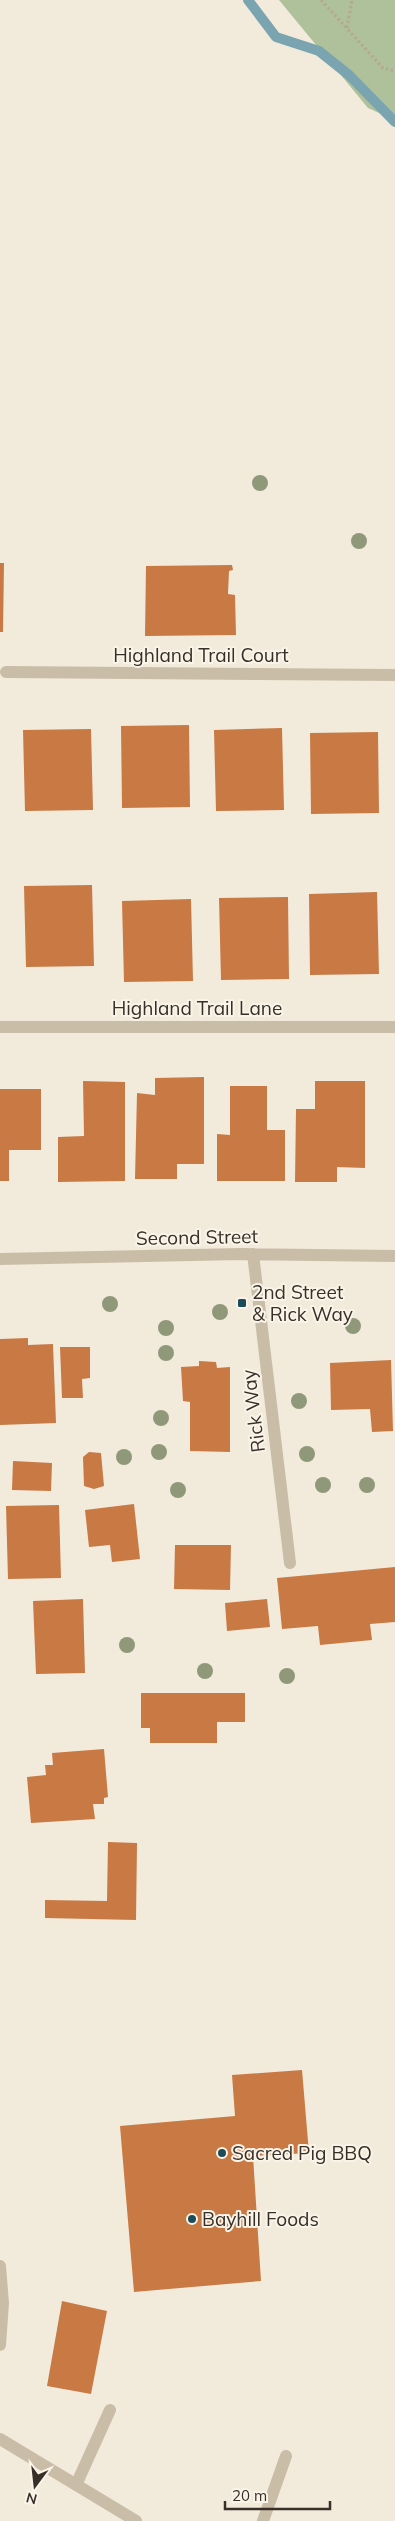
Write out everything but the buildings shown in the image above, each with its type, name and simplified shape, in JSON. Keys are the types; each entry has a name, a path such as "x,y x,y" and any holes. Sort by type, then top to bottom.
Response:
{"street":[{"name":"Highland Trail Court","path":"6,672 395,675"},
{"name":"Highland Trail Lane","path":"0,1027 395,1027"},
{"name":"Second Street","path":"0,1259 253,1254 395,1256"},
{"name":"Rick Way","path":"253,1254 290,1564"},
{"path":"0,2266 3,2303 0,2345"},
{"path":"76,2485 110,2410"},
{"path":"0,2439 136,2521"},
{"path":"263,2521 286,2456"}],"path":[{"path":"321,0 384,68 395,72"},
{"path":"347,28 352,0"}],"green space":[{"path":"279,0 395,0 395,120 368,108"}],"waterway":[{"path":"248,0 276,37 319,51 349,75 395,122"}],"place":[{"name":"2nd Street & Rick Way","path":"242,1303"},
{"name":"Sacred Pig BBQ","path":"222,2153"},
{"name":"Bayhill Foods","path":"192,2219"}]}
